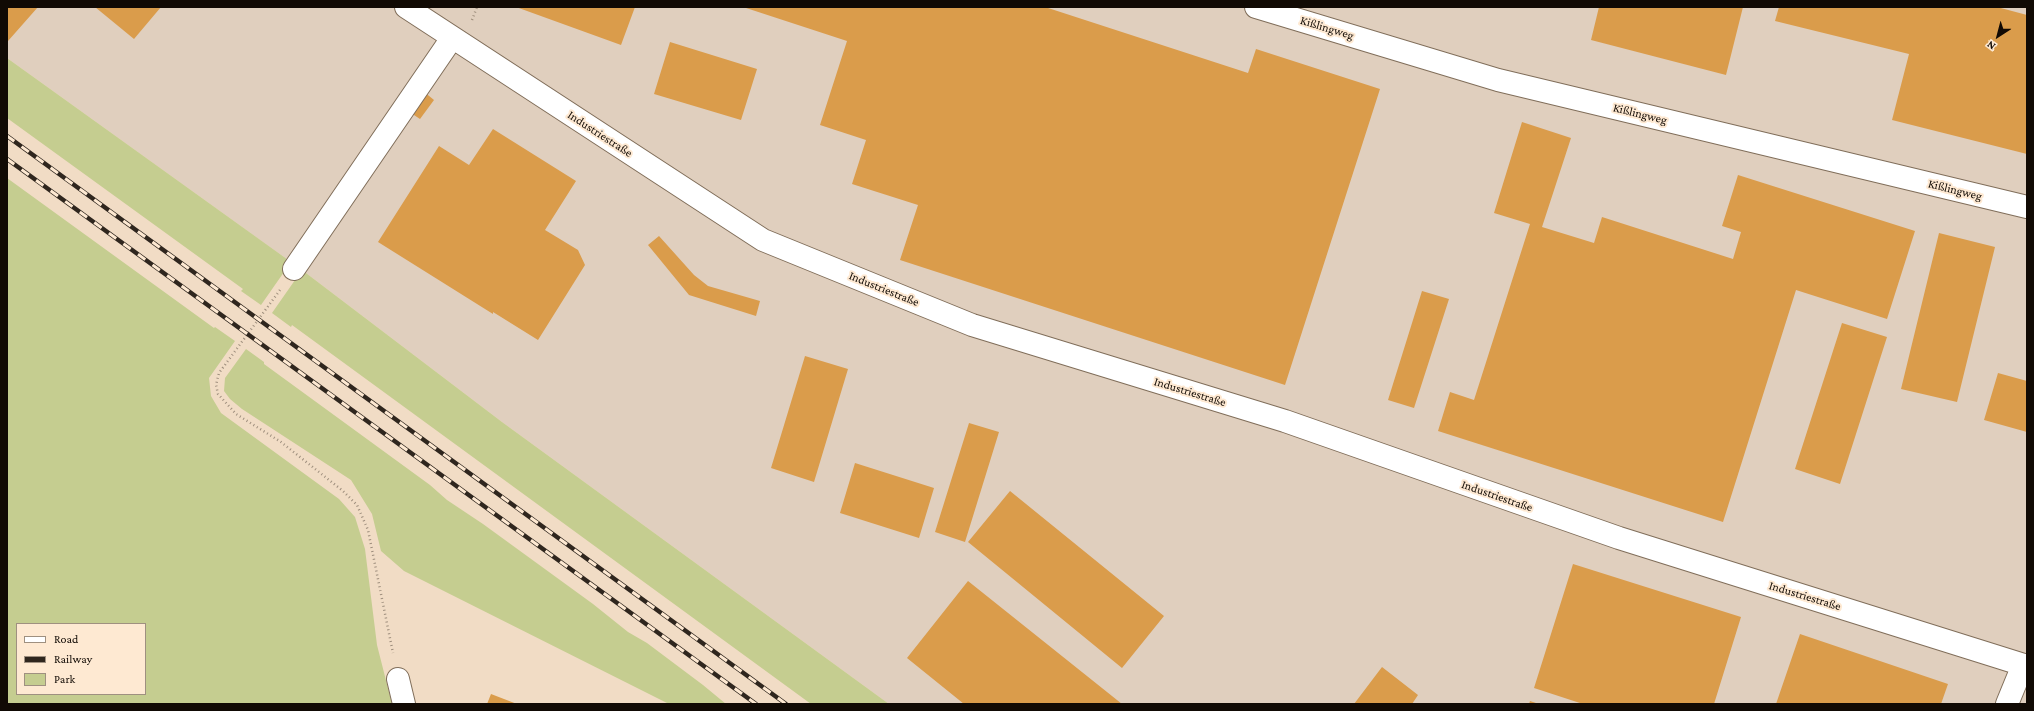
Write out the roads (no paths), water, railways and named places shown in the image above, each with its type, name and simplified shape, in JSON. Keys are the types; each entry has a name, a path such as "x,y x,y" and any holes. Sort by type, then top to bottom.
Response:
{"street":[{"name":"Industriestraße","path":"406,7 763,240 965,322 1285,421 1619,538 2025,665"},
{"name":"Kißlingweg","path":"1256,7 1498,80 2027,207"},
{"path":"294,269 452,38"},
{"path":"2007,704 2025,665"},
{"path":"398,679 404,704"}],"railway":[{"path":"7,136 786,704"},
{"path":"7,159 756,704"}]}
